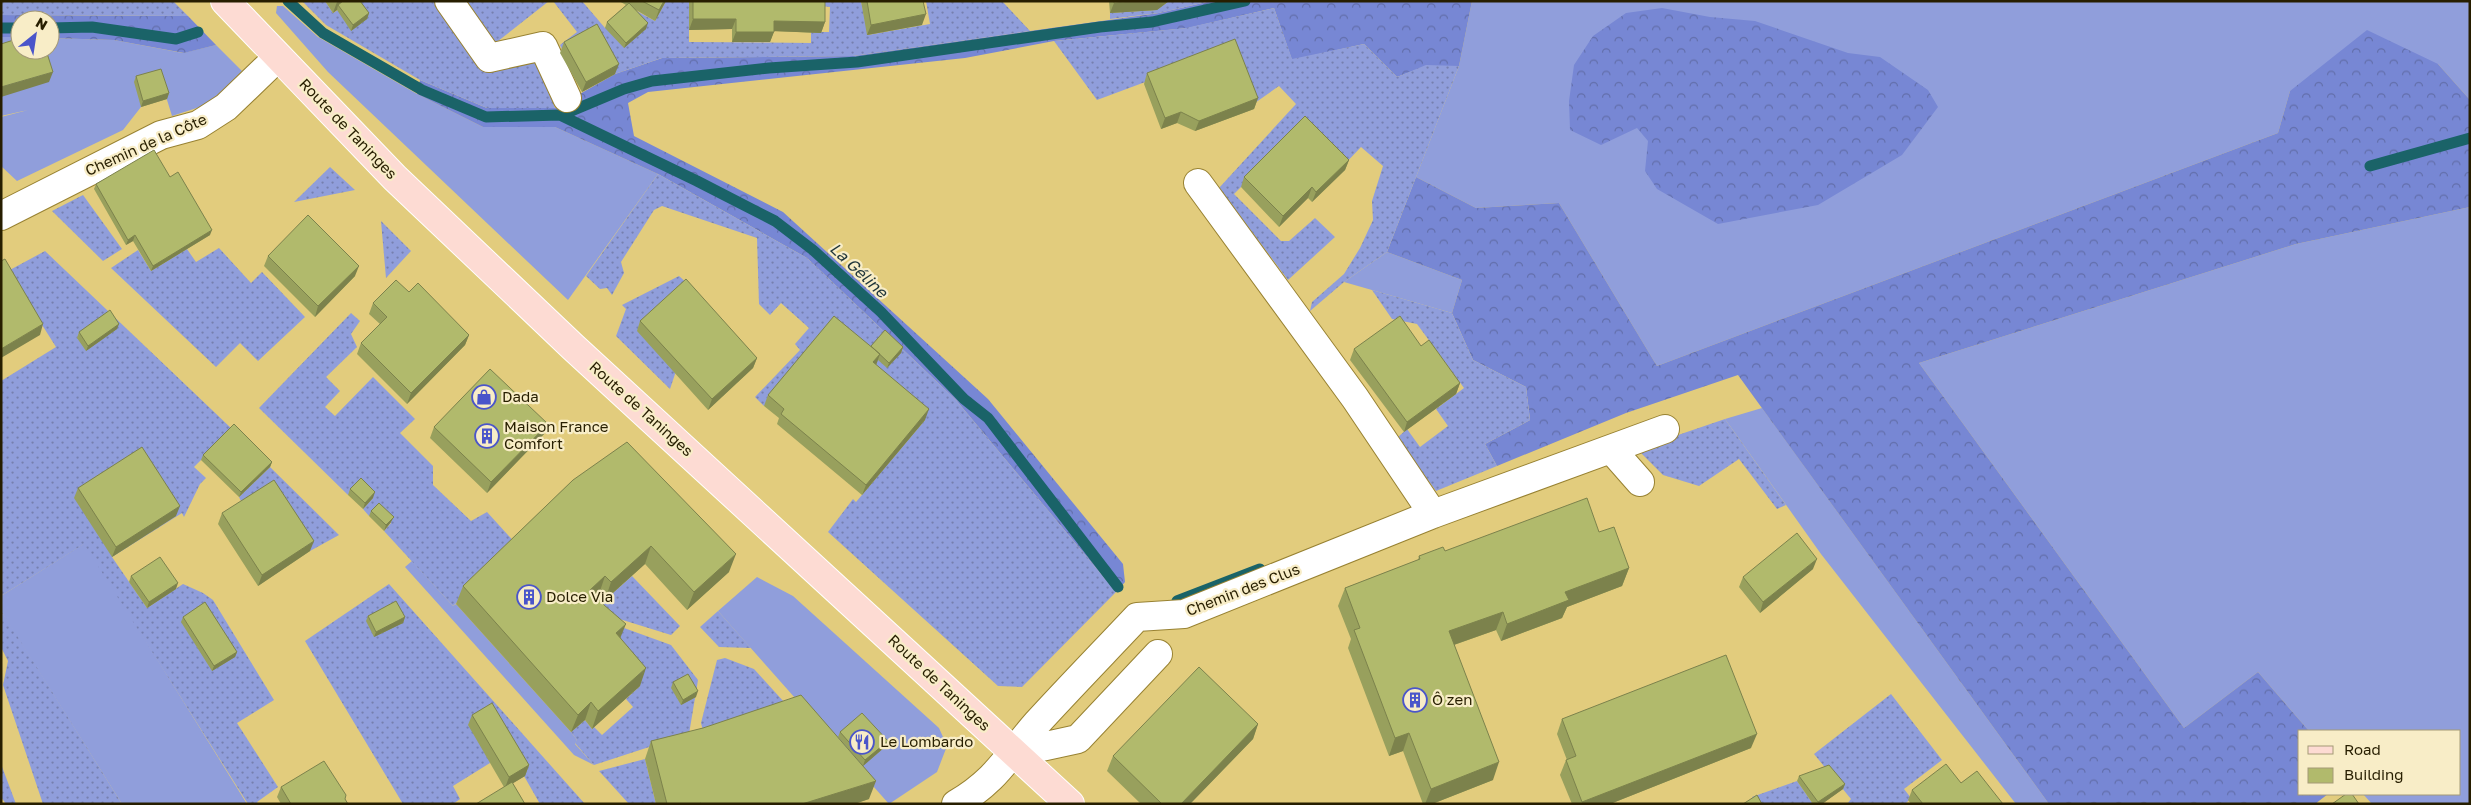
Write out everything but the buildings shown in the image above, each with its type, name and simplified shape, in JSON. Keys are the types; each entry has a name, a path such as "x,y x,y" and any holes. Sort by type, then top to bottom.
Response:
{"main road":[{"name":"Route de Taninges","path":"225,1 395,178 536,312 1070,804"}],"street":[{"path":"449,1 489,58 543,46 567,98"},
{"name":"Chemin de la Côte","path":"1,216 161,135 198,125 226,107 278,58"},
{"path":"1198,183 1339,376 1433,514"},
{"name":"Chemin des Clus","path":"956,804 985,785 1045,715 1137,617 1184,614 1433,514 1665,429"},
{"path":"1611,449 1640,482"},
{"path":"1014,753 1078,738 1158,654"}],"shaded area":[{"path":"1,1 173,1 188,16 60,15 60,10 10,10 10,15 1,15"},
{"path":"302,1 325,1 333,13 354,1 435,1 488,70 540,62 555,108 487,108 420,80 326,25"},
{"path":"462,1 549,1 493,45"},
{"path":"553,1 582,1 605,28 629,7 655,21 666,1 689,1 689,42 811,43 811,32 829,32 830,7 821,6 822,1 861,1 868,35 930,24 926,1 1002,1 1030,31 853,56 662,58 615,74 593,35 563,51 560,45 577,32"},
{"path":"1169,1 1211,1 1159,13 1110,19 1110,13 1156,10"},
{"path":"1472,1 2470,1 2470,100 2438,64 2290,91 2278,133 1657,366 1559,203 1476,208 1416,177 1459,66"},
{"path":"277,6 283,6 318,37 417,94 483,127 555,127 658,174 568,300 328,72 276,13"},
{"path":"1274,8 1292,59 1364,44 1397,77 1426,65 1459,66 1387,252 1344,282 1310,311 1312,302 1344,274 1360,248 1373,220 1372,201 1383,166 1361,147 1342,167 1301,127 1234,194 1281,241 1289,241 1315,218 1335,237 1288,280 1219,188 1296,104 1279,86 1252,105 1231,50 1097,100 1054,41 1186,28"},
{"path":"1,37 10,37 10,60 60,60 60,38 114,40 183,53 216,45 242,71 221,96 206,105 172,116 159,74 141,107 123,130 17,181 1,166 1,117 28,110 1,116"},
{"path":"330,167 355,190 294,202"},
{"path":"658,174 807,258 956,400 1116,592 1022,687 998,686 828,532 853,499 856,502 925,420 831,327 764,406 755,397 800,350 795,344 809,328 781,303 770,315 759,304 757,238 662,206 654,210 621,262 624,273 612,295 607,288 600,289 586,276"},
{"path":"83,195 122,249 103,261 52,211"},
{"path":"2470,207 2470,804 2372,804 2364,795 2461,795 2461,730 2308,730 2258,672 2184,728 1919,363 2296,244"},
{"path":"381,221 411,251 386,278"},
{"path":"219,248 251,283 262,272 305,317 258,361 240,343 216,367 111,268 138,250 151,271 187,249 196,262"},
{"path":"45,251 232,429 194,467 206,478 200,484 184,517 182,513 112,557 147,608 183,584 213,600 274,700 237,723 278,787 257,802 258,804 248,804 84,544 1,596 1,381 56,347 8,271"},
{"path":"1387,252 1462,280 1452,313 1344,282"},
{"path":"679,276 689,285 675,374 670,389 616,336 626,309 622,305"},
{"path":"1372,290 1452,313 1473,360 1526,387 1530,420 1485,444 1497,466 1436,491 1397,438 1407,429 1420,447 1448,426 1436,409 1464,388 1417,324 1392,319"},
{"path":"351,313 360,321 351,334 357,347 326,377 340,391 325,407 335,416 373,377 415,419 400,433 433,466 433,485 471,521 487,512 518,546 453,606 384,531 391,523 377,508 369,516 363,509 373,498 359,484 348,495 259,408"},
{"path":"1762,408 2049,804 2016,804 1821,554 1725,419"},
{"path":"1725,419 1786,505 1777,509 1739,459 1699,486 1663,475 1637,449"},
{"path":"270,467 339,535 310,551 244,507 239,497"},
{"path":"85,543 247,804 122,804 1,611 1,596"},
{"path":"412,561 453,606 456,604 571,732 577,740 575,744 594,765 574,755 405,567"},
{"path":"632,576 680,626 671,635 584,608 599,594 605,600"},
{"path":"757,577 793,596 939,728 947,746 937,772 889,804 718,611"},
{"path":"389,584 585,804 540,804 488,713 490,763 453,786 460,799 453,804 403,804 305,641"},
{"path":"1,611 122,804 43,804 3,685 8,661 1,647"},
{"path":"718,611 751,648 719,647 700,627"},
{"path":"602,620 671,645 698,680 689,734 594,765 575,743 577,740 571,732 585,720 592,729 594,727 602,735 633,707 626,699 640,686"},
{"path":"725,658 754,669 794,713 706,742 701,723 717,660"},
{"path":"1891,694 1942,760 1904,789 1911,798 1905,804 1847,804 1851,799 1814,754"},
{"path":"645,759 656,804 629,804 599,771"},
{"path":"1,764 16,804 6,804 1,797"},
{"path":"1797,781 1813,804 1757,804 1752,797"}],"green space":[{"path":"1211,1 1472,1 1459,66 1426,66 1397,77 1364,44 1292,60 1274,8 1188,28 1054,41 965,58 648,92 628,103 634,136 783,212 988,399 1123,564 1125,582 1116,592 956,400 807,258 658,174 555,127 483,127 417,94 420,80 487,108 555,108 615,74 662,58 853,56 1159,13"},
{"path":"1662,8 1710,17 1755,21 1848,53 1880,57 1928,90 1938,107 1902,155 1818,205 1718,224 1657,189 1645,171 1648,141 1637,128 1601,145 1570,130 1569,101 1574,65 1593,36 1626,13"},
{"path":"1,15 10,15 10,37 1,37"},
{"path":"60,15 188,16 216,45 184,53 114,40 60,38"},
{"path":"2367,30 2438,64 2470,100 2470,207 2296,244 1919,363 2184,728 2258,672 2308,730 2298,730 2298,795 2327,795 2315,804 2049,804 1738,375 1626,413 1497,466 1485,444 1530,420 1526,387 1473,360 1452,313 1462,280 1387,252 1416,177 1476,208 1559,203 1657,366 2278,133 2290,91"}],"waterway":[{"name":"La Géline","path":"288,1 323,33 422,90 486,117 560,115 775,221 813,250 881,312 964,399 988,418 1118,587"},
{"path":"562,115 624,89 652,81 769,68 857,62 1100,27 1152,22 1245,1"},
{"name":"La Géline","path":"60,28 92,27 176,39 198,32"},
{"name":"La Géline","path":"1,28 10,28"},
{"path":"2370,166 2470,138"},
{"path":"1177,601 1260,569"}],"place":[{"name":"Dada","path":"484,397"},
{"name":"Maison France Comfort","path":"487,436"},
{"name":"Dolce Via","path":"529,597"},
{"name":"Ô zen","path":"1415,700"},
{"name":"Le Lombardo","path":"862,742"}]}
